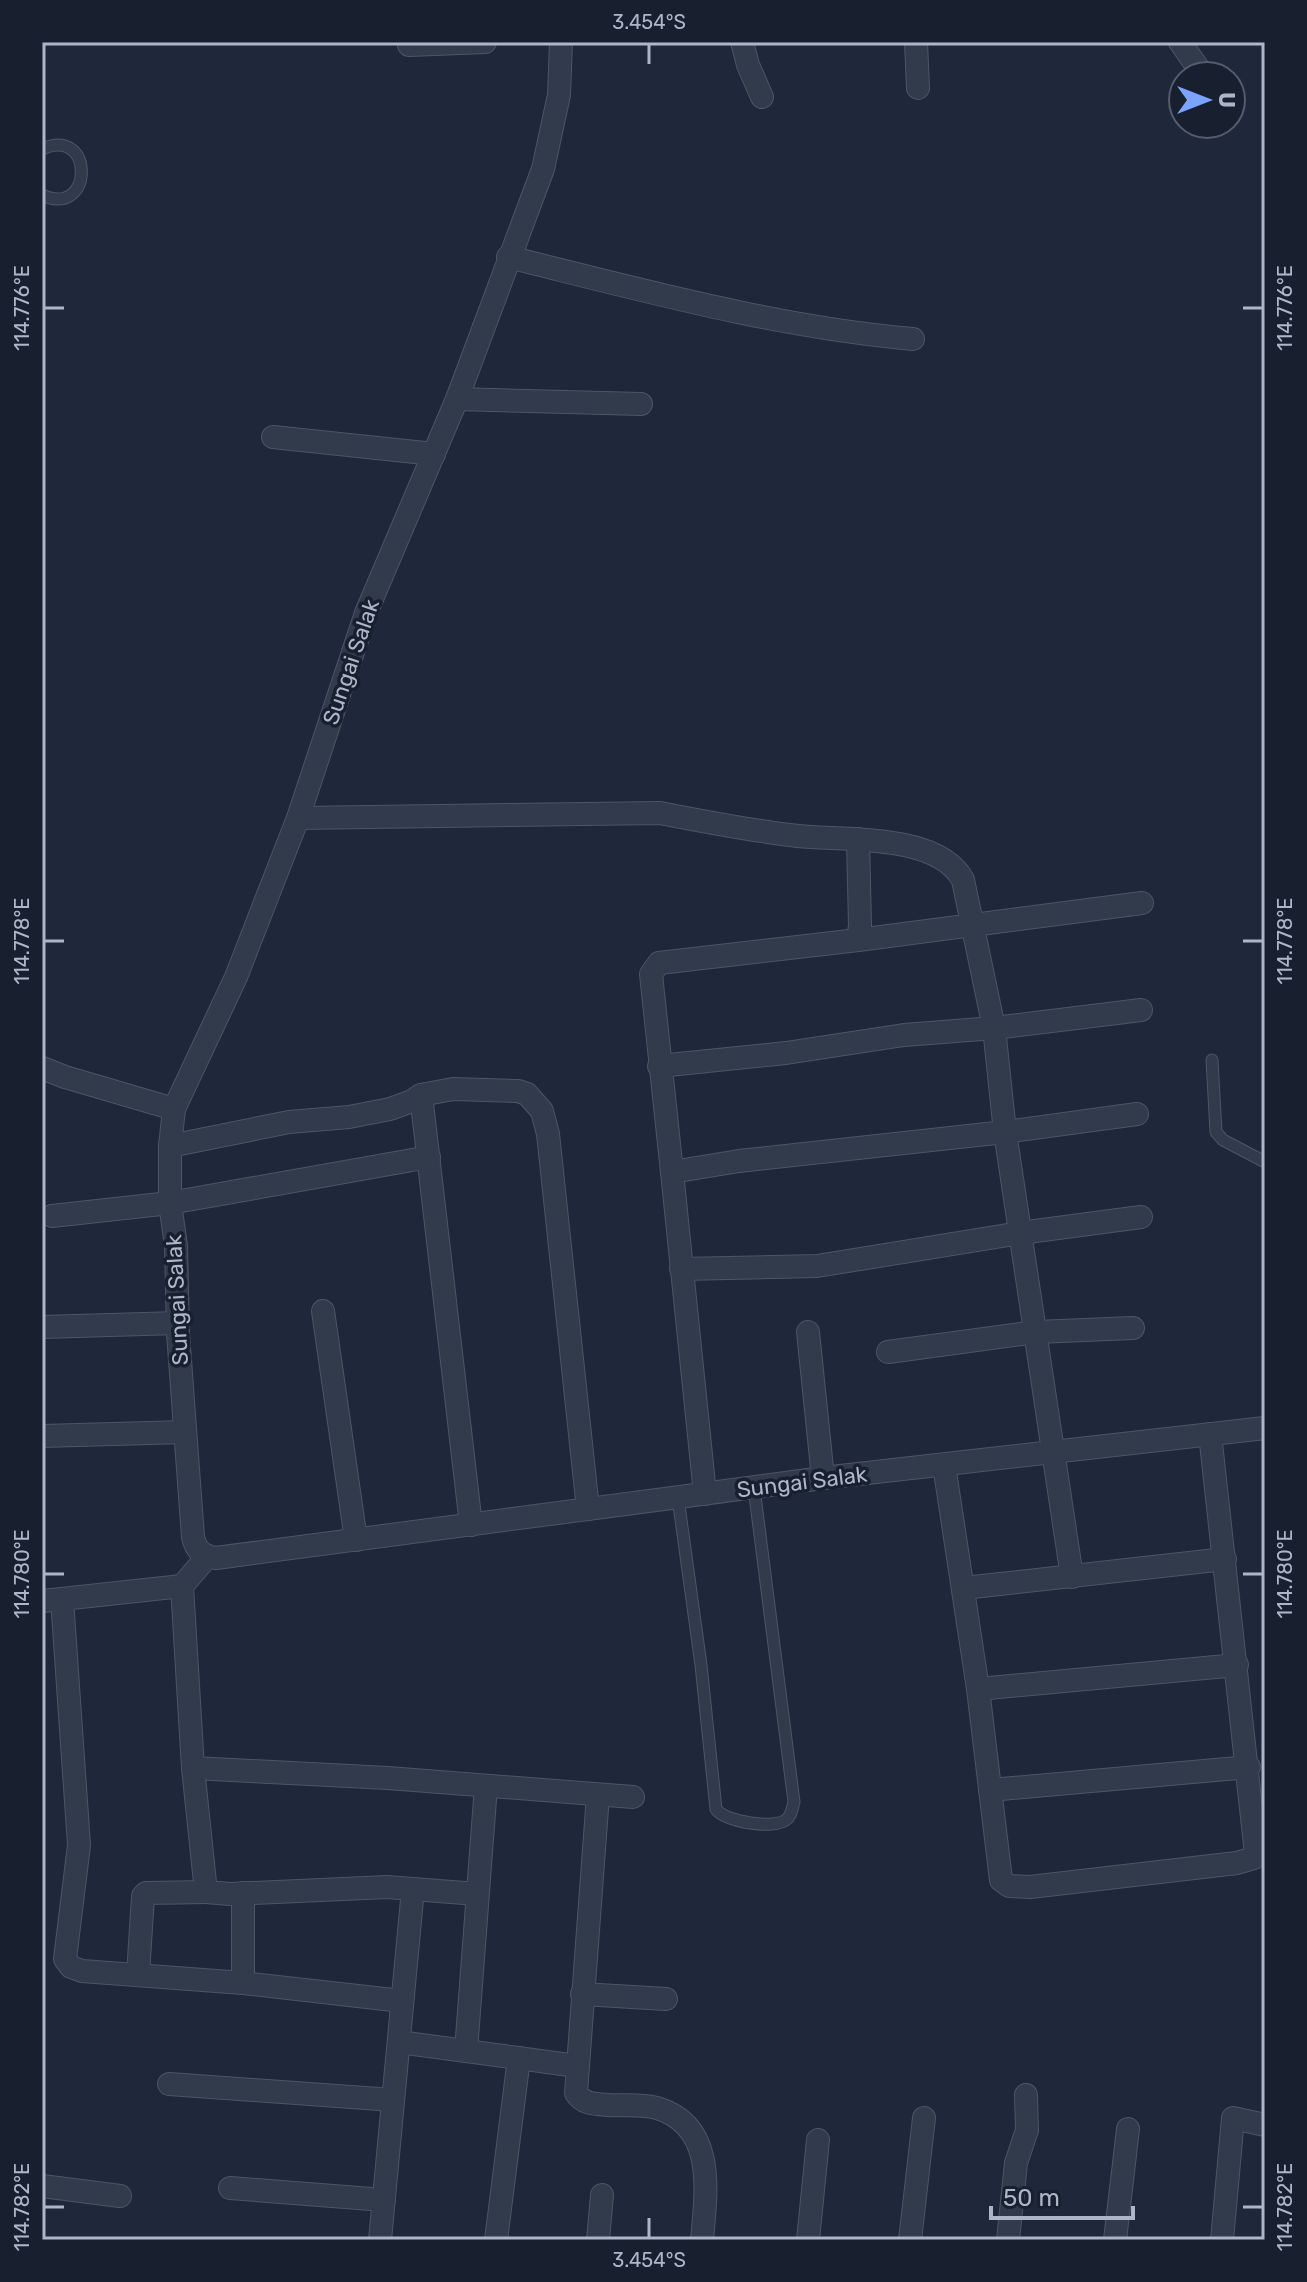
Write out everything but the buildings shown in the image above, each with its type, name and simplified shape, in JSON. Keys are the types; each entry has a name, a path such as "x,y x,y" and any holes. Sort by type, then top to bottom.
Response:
{"street":[{"path":"409,45 485,42"},
{"name":"Sungai Salak","path":"561,42 559,95 543,169 457,399 366,613 298,818 236,977 174,1109 170,1146 170,1203 176,1246 185,1432 196,1549 207,1557 216,1558 823,1478 1265,1428"},
{"path":"742,42 762,97"},
{"path":"916,42 918,88"},
{"path":"1180,42 1193,60"},
{"path":"508,257 711,307 860,334 913,339"},
{"path":"457,399 641,404"},
{"path":"273,437 434,454"},
{"path":"298,818 660,813 801,837 858,839 921,850 950,862 963,880 994,1028 1005,1132 1072,1577"},
{"path":"858,839 858,940"},
{"path":"705,1494 651,974 659,963 1142,903"},
{"path":"659,1066 786,1053 904,1035 994,1028 1141,1010"},
{"path":"42,1068 174,1109"},
{"path":"170,1146 289,1122 349,1117 390,1109 421,1095 453,1089 518,1091 532,1097 542,1111 550,1149 588,1509"},
{"path":"421,1095 471,1525"},
{"path":"672,1172 739,1161 1137,1114"},
{"path":"52,1216 170,1203 429,1157"},
{"path":"681,1269 817,1266 1141,1217"},
{"path":"323,1311 356,1540"},
{"path":"42,1327 178,1323"},
{"path":"888,1352 1036,1332 1133,1328"},
{"path":"808,1332 823,1478"},
{"path":"42,1436 185,1432"},
{"path":"944,1465 978,1689 1001,1880 1009,1886 1030,1887 1237,1863 1254,1858 1257,1852 1210,1434"},
{"path":"207,1557 182,1586 52,1600 79,1845 64,1954 68,1965 77,1970 243,1983 402,2001"},
{"path":"964,1588 1225,1559"},
{"path":"182,1586 193,1768 206,1892"},
{"path":"978,1689 1237,1665"},
{"path":"990,1790 1249,1767"},
{"path":"193,1768 633,1797"},
{"path":"466,2051 486,1786"},
{"path":"598,1795 576,2093 580,2099 593,2104 655,2107 676,2116 695,2138 704,2155 707,2182 702,2240"},
{"path":"138,1975 143,1896 151,1891 243,1893 387,1887 477,1894"},
{"path":"380,2240 413,1889"},
{"path":"243,1893 243,1983"},
{"path":"582,1994 666,1999"},
{"path":"399,2042 577,2066"},
{"path":"496,2240 519,2058"},
{"path":"169,2084 393,2100"},
{"path":"1008,2240 1016,2163 1027,2137 1026,2095"},
{"path":"910,2240 924,2118"},
{"path":"1222,2240 1233,2118 1265,2125"},
{"path":"1115,2240 1128,2129"},
{"path":"808,2240 818,2140"},
{"path":"42,2186 120,2196"},
{"path":"230,2188 384,2200"},
{"path":"598,2240 602,2195"}],"lane":[{"path":"42,149 50,145 67,147 79,159 82,175 76,190 69,195 53,199 42,195"},
{"path":"1212,1060 1216,1132 1223,1140 1265,1162"},
{"path":"678,1498 701,1665 716,1809 728,1820 769,1824 790,1818 794,1802 754,1488"}]}
